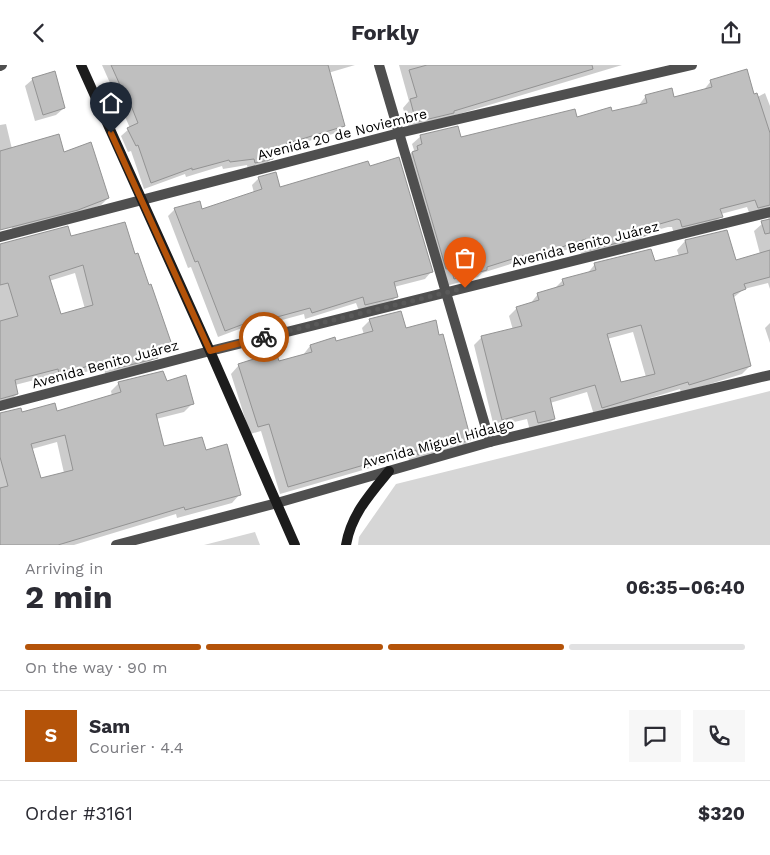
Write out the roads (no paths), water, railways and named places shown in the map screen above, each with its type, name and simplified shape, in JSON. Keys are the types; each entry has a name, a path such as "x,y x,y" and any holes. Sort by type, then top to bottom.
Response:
{"street":[{"path":"81,65 295,545"},
{"path":"379,65 490,442"},
{"name":"Avenida 20 de Noviembre","path":"0,237 399,133 692,65"},
{"name":"Avenida Benito Juárez","path":"0,406 210,351 770,212"},
{"name":"Avenida Miguel Hidalgo","path":"116,545 277,503 490,442 770,375"},
{"path":"346,545 361,503 388,471"}]}
